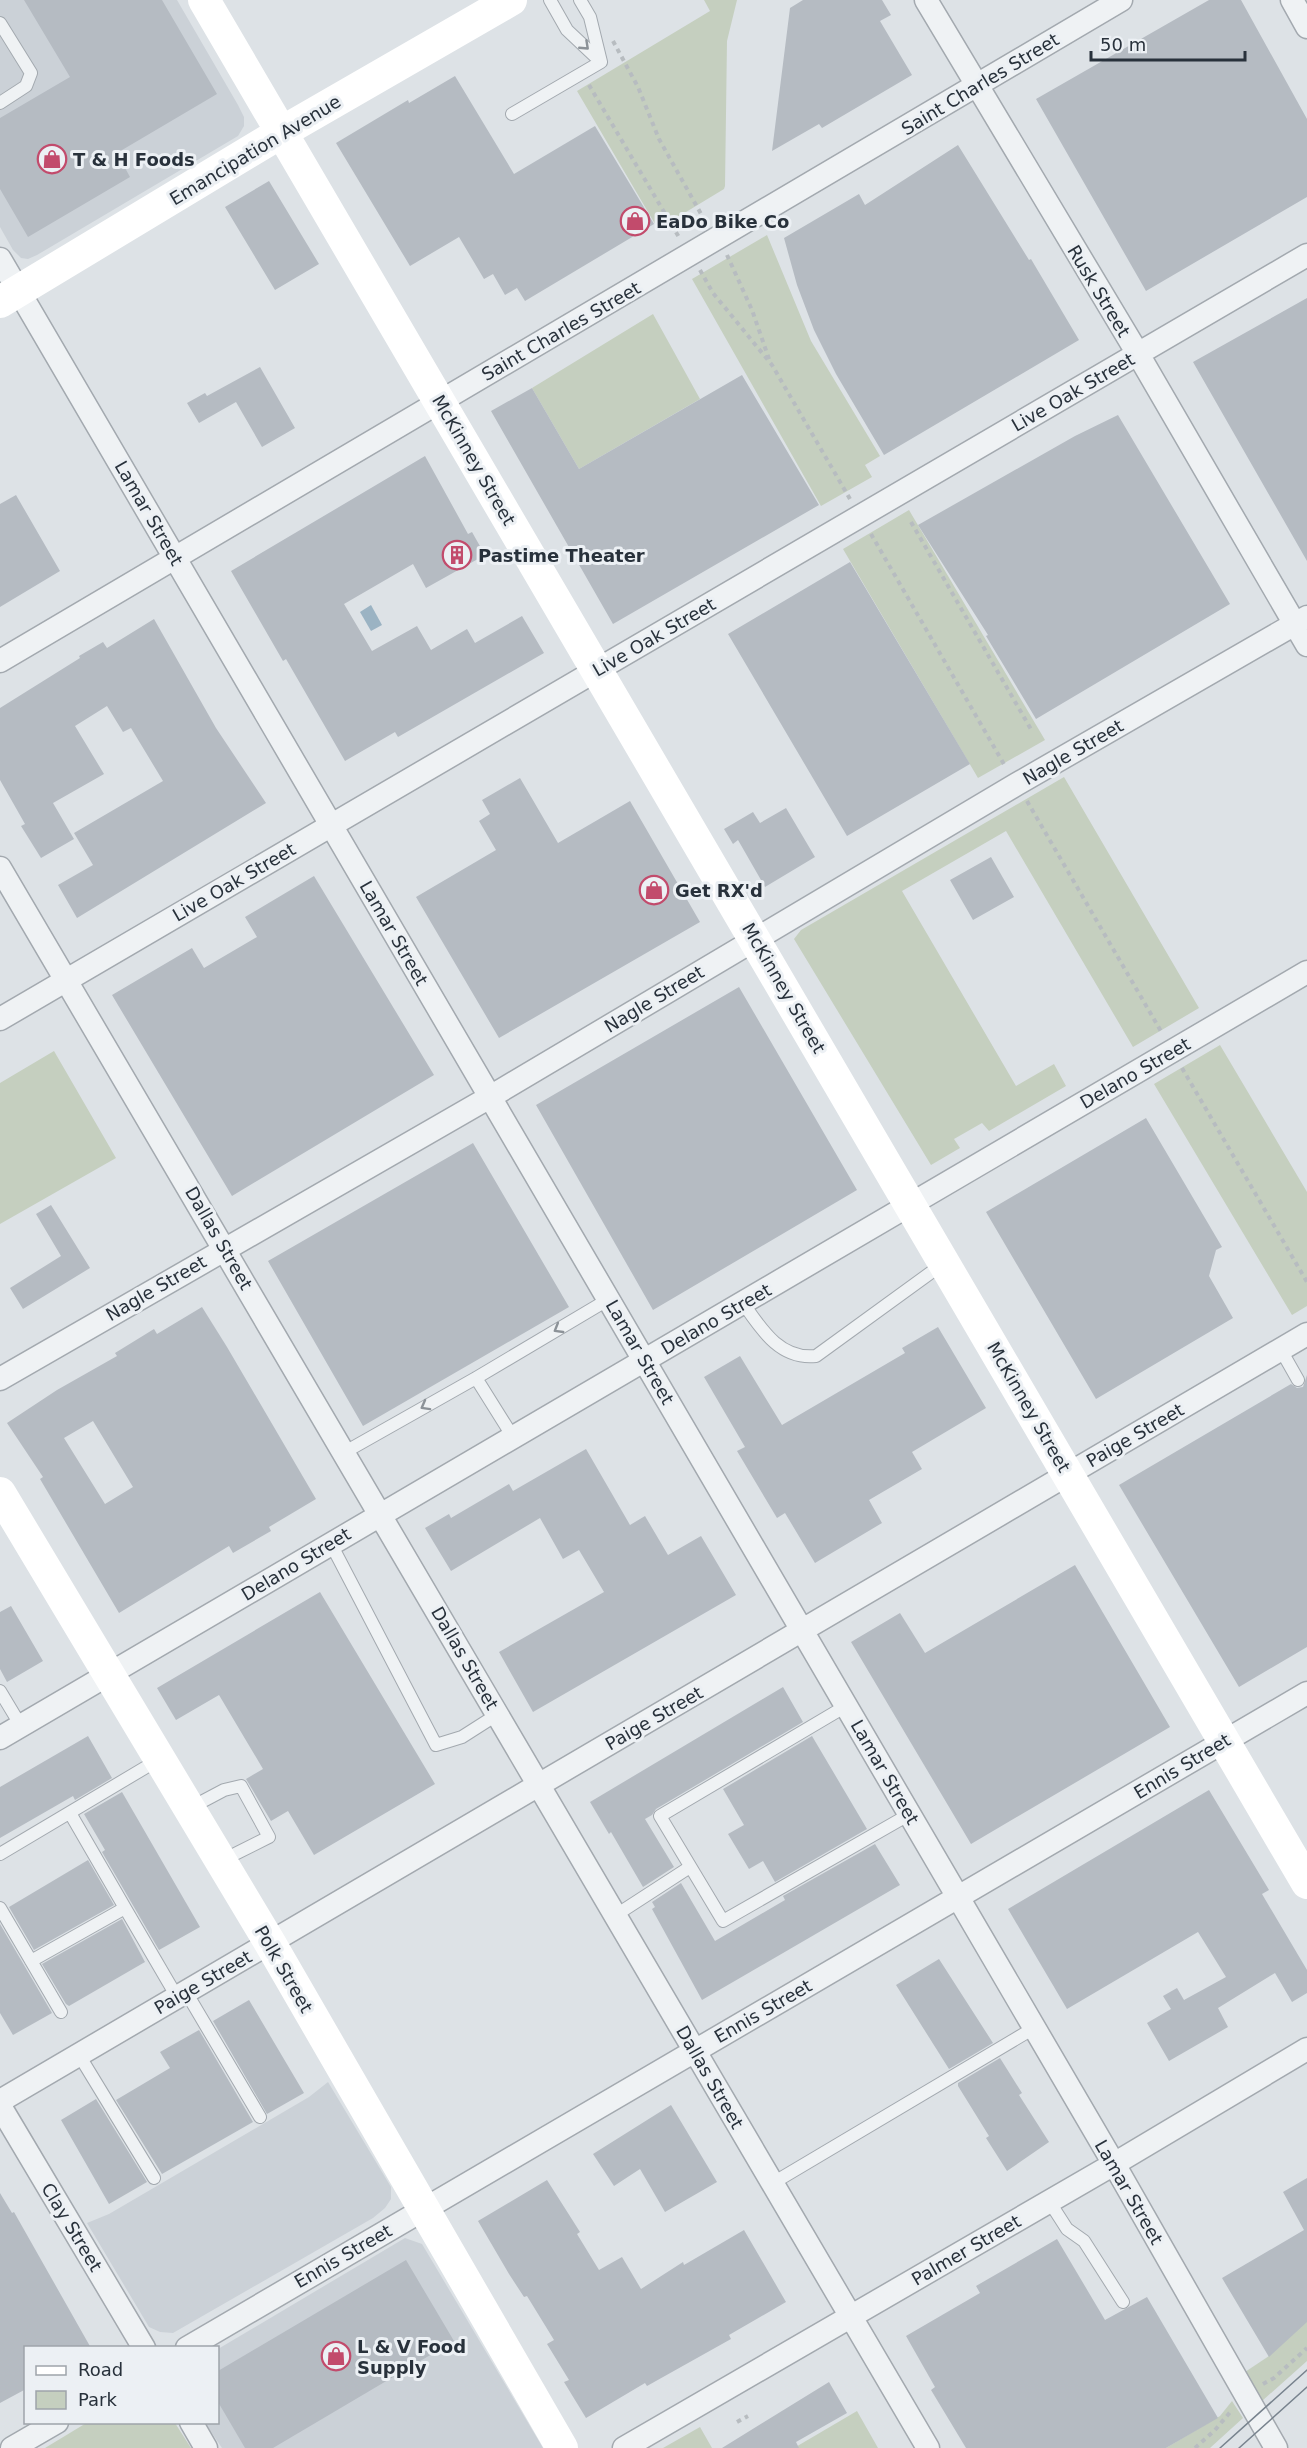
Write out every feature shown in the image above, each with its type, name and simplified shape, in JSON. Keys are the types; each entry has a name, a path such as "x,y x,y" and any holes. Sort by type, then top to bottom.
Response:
{"street":[{"name":"McKinney Street","path":"204,0 1307,1883"},
{"name":"Emancipation Avenue","path":"9,296 282,132 511,0"},
{"name":"Rusk Street","path":"926,0 1301,621 1307,645"},
{"name":"Saint Charles Street","path":"0,661 977,87 1121,0"},
{"path":"1292,0 1307,27"},
{"name":"Live Oak Street","path":"0,1019 1307,255"},
{"name":"Lamar Street","path":"0,259 9,296 176,558 1114,2164 1276,2448"},
{"name":"Nagle Street","path":"0,1379 224,1248 490,1097 1026,778 1301,621"},
{"name":"Dallas Street","path":"0,868 928,2448"},
{"name":"Delano Street","path":"0,1738 1307,972"},
{"name":"Paige Street","path":"0,2101 1307,1334"},
{"name":"Polk Street","path":"0,1493 270,1943 562,2448"},
{"name":"Ennis Street","path":"190,2346 1307,1693"},
{"name":"Palmer Street","path":"624,2448 1114,2164 1307,2049"},
{"name":"Clay Street","path":"0,2106 143,2346"},
{"path":"12,2448 54,2424"},
{"path":"191,2424 206,2448"}],"lane":[{"path":"550,0 567,30 601,62"},
{"path":"580,0 590,17 601,62"},
{"path":"0,23 31,73 26,86 0,103"},
{"path":"512,114 601,62"},
{"path":"743,1303 762,1331 777,1345 806,1357 816,1356 945,1262"},
{"path":"345,1452 609,1299"},
{"path":"1281,1350 1298,1380"},
{"path":"476,1378 513,1437"},
{"path":"331,1544 436,1745 462,1737 498,1714"},
{"path":"0,1691 21,1726"},
{"path":"846,1706 660,1816 690,1867 723,1921 910,1814"},
{"path":"0,1854 159,1759"},
{"path":"189,1809 224,1790 241,1786 269,1837 221,1862"},
{"path":"70,1812 125,1908 260,2117"},
{"path":"616,1915 690,1867"},
{"path":"0,1908 61,2012"},
{"path":"31,1961 125,1908"},
{"path":"773,2183 1034,2028"},
{"path":"79,2055 154,2178"},
{"path":"1049,2201 1067,2229 1084,2241 1123,2302"}],"path":[{"path":"613,40 638,87 659,139 699,209"},
{"path":"582,73 674,230"},
{"path":"729,258 752,310 772,365 843,489"},
{"path":"703,275 742,331 772,365"},
{"path":"911,522 1032,731"},
{"path":"873,539 1001,760"},
{"path":"1028,802 1159,1029"},
{"path":"1183,1069 1307,1282"},
{"path":"1257,2388 1274,2378 1307,2348"},
{"path":"1195,2448 1234,2408"},
{"path":"736,2422 748,2416"}],"shaded area":[{"path":"0,0 177,0 238,105 244,117 244,126 238,136 37,255 28,259 21,258 13,250 0,227"},
{"path":"328,2082 391,2187 391,2199 385,2208 373,2218 173,2333 160,2332 149,2327 87,2223 109,2214 309,2097"},
{"path":"405,2238 422,2244 543,2448 222,2448 206,2424 219,2424 219,2348"}],"green space":[{"path":"704,0 737,0 727,41 725,186 724,189 658,229 577,91 710,11"},
{"path":"767,235 811,341 880,456 865,465 872,477 821,506 692,279"},
{"path":"653,314 700,399 579,469 532,388"},
{"path":"909,510 1045,740 978,778 843,549"},
{"path":"1064,777 1199,1008 1133,1047 1006,831 902,891 1016,1086 1054,1064 1066,1086 989,1131 982,1123 954,1139 960,1148 931,1165 794,939 801,930"},
{"path":"1220,1045 1307,1192 1307,1306 1292,1315 1154,1084"},
{"path":"54,1051 116,1158 0,1224 0,1083"},
{"path":"1307,2321 1307,2361 1262,2401 1245,2372 1269,2356"},
{"path":"1232,2401 1243,2418 1210,2448 1166,2448 1220,2416"},
{"path":"857,2411 878,2448 794,2448"},
{"path":"85,2424 176,2424 191,2448 45,2448"},
{"path":"700,2427 712,2448 663,2448"}],"water":[{"path":"371,605 382,625 371,631 360,612"}],"building":[{"path":"24,0 162,0 217,94 117,153 130,177 28,237 0,189 0,118 70,77"},
{"path":"803,0 882,0 891,15 880,21 912,75 822,128 819,124 772,151 790,8"},
{"path":"1209,0 1241,0 1307,119 1307,197 1146,291 1036,99"},
{"path":"455,76 514,174 595,126 654,224 525,301 517,288 505,295 493,274 484,279 459,237 410,266 336,143 408,100 409,103"},
{"path":"958,145 1029,260 1031,259 1079,340 884,455 836,374 814,330 797,285 784,238 859,194 865,205"},
{"path":"269,181 319,264 275,290 225,207"},
{"path":"1307,298 1307,561 1193,362"},
{"path":"260,367 295,428 262,447 236,402 199,423 187,403 205,393 207,396"},
{"path":"742,375 819,505 613,624 491,411 532,388 579,469"},
{"path":"1118,415 1230,604 1036,719 986,636 988,635 918,525 1075,436"},
{"path":"425,456 468,534 472,532 485,555 426,588 413,564 344,604 372,651 417,626 431,650 467,629 475,643 522,616 544,653 398,737 395,732 345,761 286,659 283,661 231,571"},
{"path":"16,495 60,571 0,607 0,504"},
{"path":"850,562 970,764 847,836 728,634"},
{"path":"154,619 216,728 266,803 77,918 58,885 93,865 74,833 163,781 131,728 123,732 107,706 75,726 104,774 53,803 74,839 41,858 21,826 25,824 0,780 0,708 103,642 107,648"},
{"path":"520,778 558,843 630,801 700,922 499,1038 416,897 496,850 479,821 490,814 482,800"},
{"path":"786,808 815,857 765,887 738,840 733,844 724,829 753,812 760,823"},
{"path":"991,857 1014,897 973,920 950,880"},
{"path":"314,876 434,1075 232,1196 112,995 192,948 204,968 257,937 245,917"},
{"path":"739,987 857,1190 653,1310 536,1105"},
{"path":"1146,1118 1222,1247 1216,1250 1209,1276 1233,1318 1096,1399 986,1212"},
{"path":"473,1143 569,1307 363,1426 268,1261"},
{"path":"51,1205 90,1268 23,1309 10,1288 61,1256 36,1214"},
{"path":"202,1307 316,1499 269,1527 271,1531 233,1553 229,1546 119,1613 40,1479 43,1477 7,1423 57,1390 117,1356 115,1353 154,1329 157,1334","holes":["93,1421 133,1487 105,1504 64,1438"]},
{"path":"938,1327 986,1408 912,1452 922,1469 869,1500 882,1523 815,1563 785,1513 777,1518 737,1451 745,1447 704,1377 740,1356 782,1425 905,1353 902,1348"},
{"path":"1307,1375 1307,1647 1239,1687 1119,1485 1291,1384 1297,1388 1303,1387"},
{"path":"586,1449 630,1525 645,1516 668,1555 701,1536 736,1595 533,1712 499,1652 604,1592 579,1550 563,1559 540,1518 451,1571 425,1528 449,1514 451,1518 509,1484 513,1491"},
{"path":"1075,1565 1170,1727 971,1844 851,1642 900,1613 925,1653"},
{"path":"320,1592 435,1784 314,1855 288,1811 271,1821 246,1779 263,1769 219,1695 176,1720 157,1688"},
{"path":"11,1606 43,1661 7,1682 0,1669 0,1612"},
{"path":"783,1687 803,1722 656,1809 645,1819 674,1867 643,1887 611,1832 609,1834 590,1802"},
{"path":"88,1736 112,1778 75,1800 73,1796 0,1838 0,1787"},
{"path":"812,1736 867,1829 775,1882 763,1861 749,1869 728,1834 744,1825 723,1789"},
{"path":"1209,1790 1269,1890 1262,1894 1307,1970 1307,1993 1292,2002 1275,1973 1218,2008 1228,2027 1169,2061 1147,2023 1171,2009 1163,1996 1177,1988 1184,2000 1226,1977 1198,1932 1067,2009 1008,1909"},
{"path":"122,1792 200,1927 159,1950 102,1852 105,1850 84,1814"},
{"path":"875,1844 900,1885 702,2000 652,1909 655,1907 652,1902 681,1883 715,1941 785,1900 783,1896"},
{"path":"88,1860 114,1905 34,1950 9,1907"},
{"path":"122,1919 145,1962 69,2006 42,1964"},
{"path":"0,1924 52,2013 13,2035 0,2013"},
{"path":"939,1959 993,2043 949,2069 896,1985"},
{"path":"249,2000 304,2093 267,2114 213,2021"},
{"path":"199,2030 253,2122 162,2174 116,2100 170,2068 160,2052"},
{"path":"1000,2058 1022,2093 1019,2095 1049,2142 1007,2171 986,2138 989,2136 958,2086 958,2083"},
{"path":"96,2099 147,2182 109,2204 61,2120"},
{"path":"671,2105 717,2182 665,2212 640,2169 614,2186 593,2154"},
{"path":"1307,2178 1307,2322 1269,2357 1222,2278 1304,2230 1283,2192"},
{"path":"547,2180 580,2232 577,2234 599,2270 622,2257 641,2289 683,2262 684,2265 744,2230 786,2302 729,2335 731,2339 647,2386 645,2383 586,2418 564,2382 569,2380 547,2344 554,2340 527,2296 524,2297 509,2274 478,2221"},
{"path":"0,2193 12,2213 14,2212 90,2346 24,2346 24,2390 0,2403"},
{"path":"1057,2239 1105,2320 1147,2297 1218,2418 1166,2448 966,2448 931,2390 935,2387 906,2336 980,2293 976,2286"},
{"name":"L & V Food Supply","path":"406,2260 454,2341 273,2448 245,2448 219,2404 219,2370"},
{"path":"829,2382 847,2413 796,2442 799,2448 722,2448"}],"tram line":[{"path":"1220,2448 1307,2370"},
{"path":"1239,2448 1307,2387"}],"place":[{"name":"T & H Foods","path":"52,159"},
{"name":"EaDo Bike Co","path":"635,221"},
{"name":"Pastime Theater","path":"457,555"},
{"name":"Get RX'd","path":"654,890"},
{"name":"L & V Food Supply","path":"336,2356"}]}
